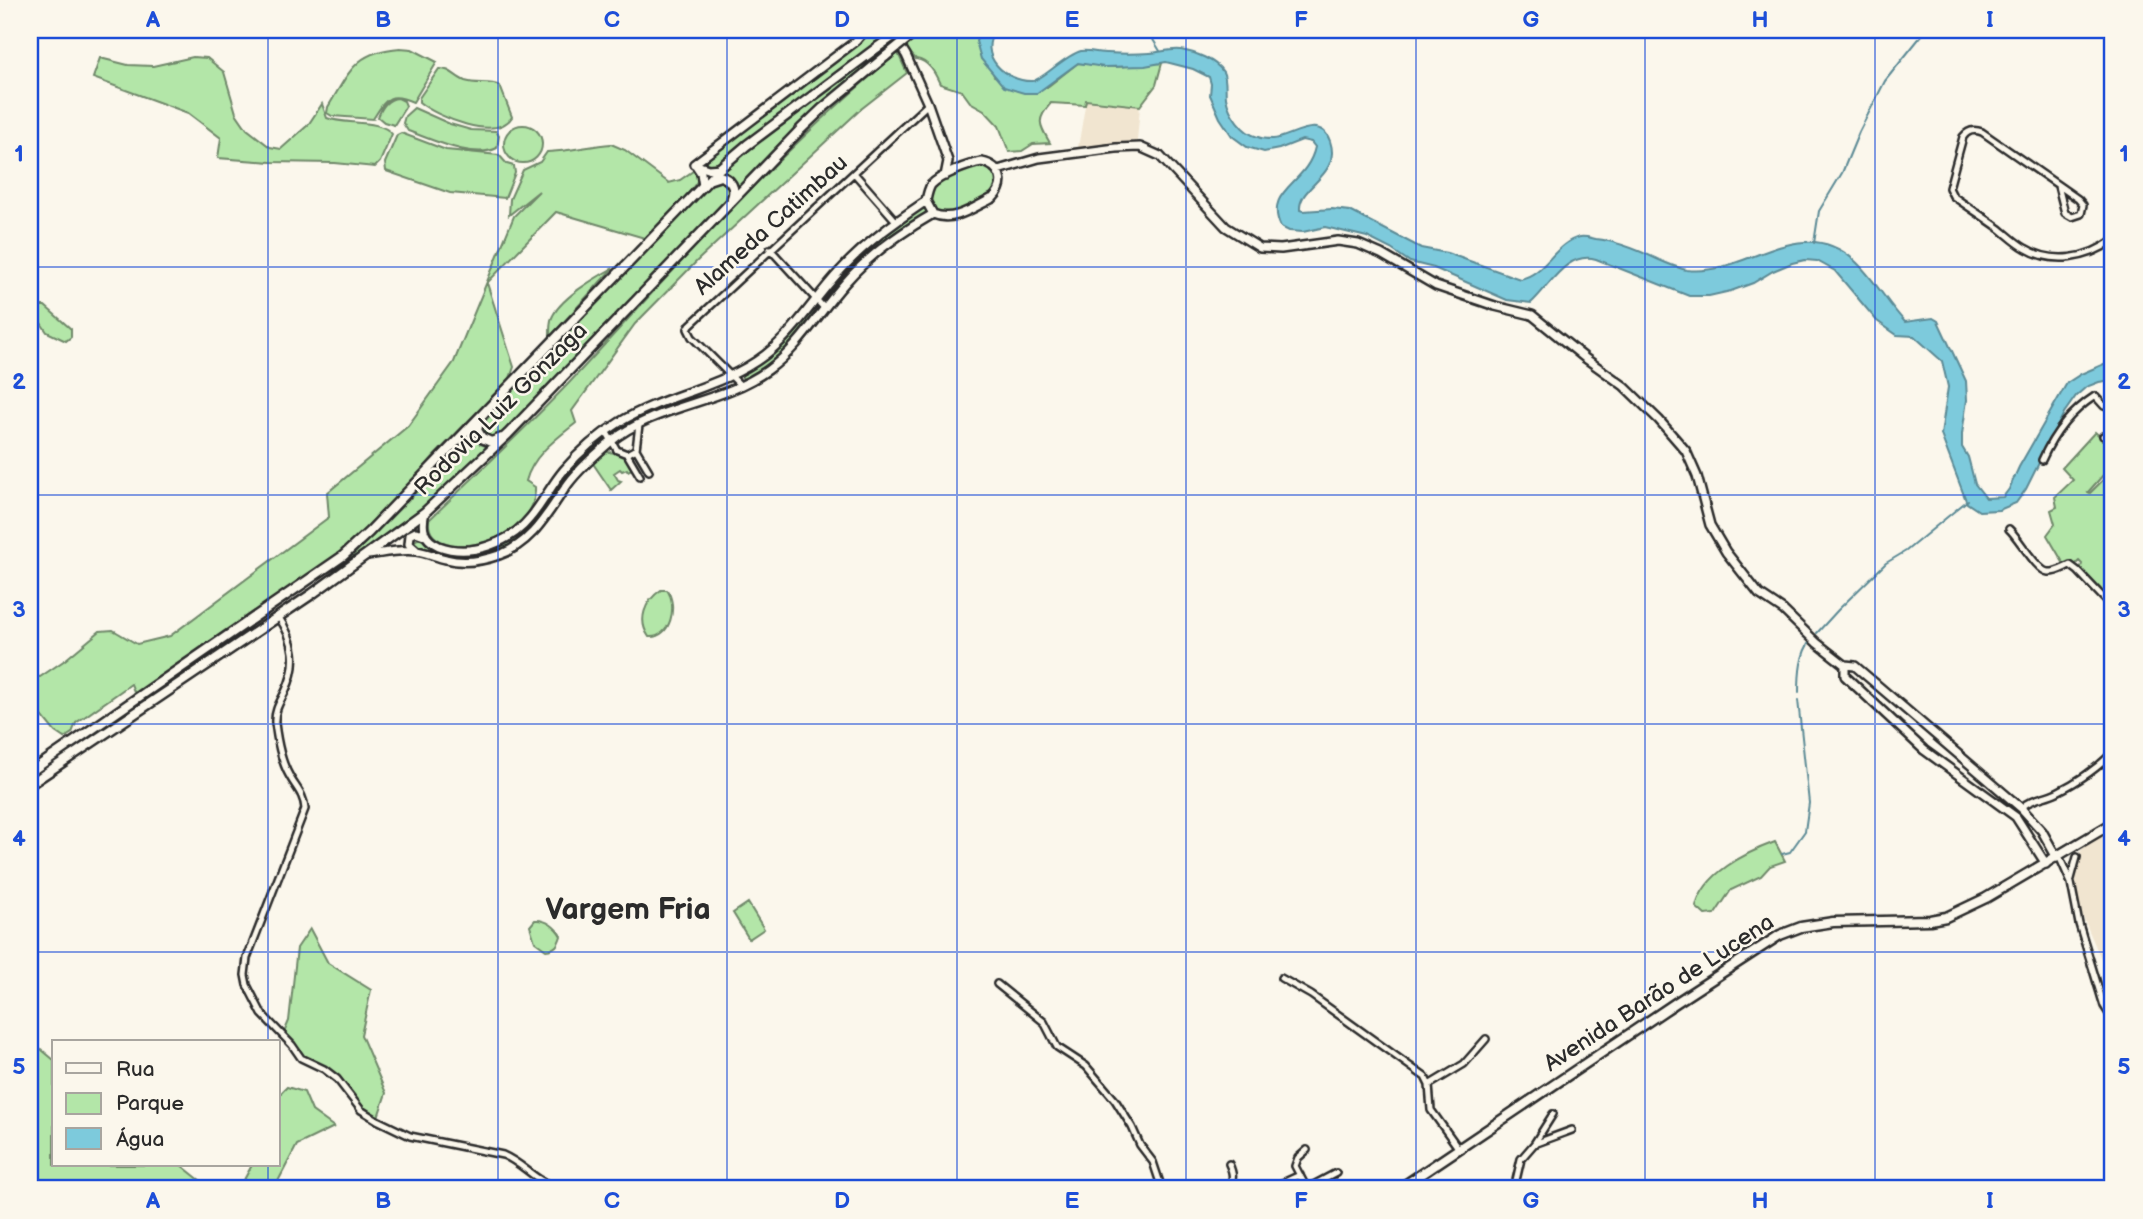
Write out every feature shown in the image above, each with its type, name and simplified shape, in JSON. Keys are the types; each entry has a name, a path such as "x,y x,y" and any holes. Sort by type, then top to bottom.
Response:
{"main road":[{"path":"694,164 856,41 865,30"},
{"path":"890,30 928,104 948,161 945,176"},
{"name":"Rodovia Luiz Gonzaga","path":"30,772 343,556 721,167 902,30"},
{"name":"Rodovia Luiz Gonzaga","path":"30,784 368,555 425,512 508,434 823,108 916,32"},
{"path":"998,170 1039,158 1140,147 1160,156 1226,227 1259,248 1280,249 1338,241 1357,244 1381,254 1436,286 1532,315 1624,386 1659,419 1686,450 1710,525 1726,552 1759,594 1783,610 1817,643 1845,665 1855,666 2021,808 2042,831 2058,857"},
{"path":"948,161 962,168"},
{"path":"368,555 400,551 420,552 451,561 467,561 485,559 516,547 542,523 580,469 612,441 663,412 719,395 766,371 786,354 846,282 903,232 933,214 950,218 993,198 1001,187 998,170 993,165 982,162 962,168 933,183 926,201 933,214"},
{"path":"694,164 708,169 721,167"},
{"path":"694,164 705,184 713,177 720,176 730,181 734,191 729,204"},
{"path":"420,552 410,544 409,538 416,532 436,545 462,550 480,548 514,534 530,518 573,460 606,431 659,402 732,376 764,356 779,344 852,258 896,221 926,201"},
{"path":"486,411 477,425 482,438 495,442 508,434"},
{"path":"424,535 425,512"},
{"path":"1845,665 1845,676 1924,750 2016,817 2046,864"},
{"name":"Avenida Barão de Lucena","path":"1399,1189 1780,935 1801,927 1833,922 1946,917 1970,907 2113,823"}],"street":[{"name":"Alameda Catimbau","path":"732,376 692,337 688,329 692,321 928,104"},
{"path":"2058,186 2064,213 2072,217 2081,214 2081,202 1982,131 1976,130 1965,133 1963,137 1949,188 1953,196 2021,245 2041,256 2079,256 2091,253 2113,240"},
{"path":"854,173 896,221"},
{"path":"770,249 824,308"},
{"path":"732,376 741,386"},
{"path":"688,391 691,403"},
{"path":"2042,460 2052,439 2067,419 2095,396 2104,406 2113,402"},
{"path":"597,454 607,449 617,450 627,454 639,474 648,468 636,449 639,424"},
{"path":"606,431 617,450"},
{"path":"2103,436 2113,435"},
{"path":"627,454 636,449"},
{"path":"573,460 580,469"},
{"path":"2009,528 2039,569 2054,572 2070,565 2113,608"},
{"path":"278,616 289,633 294,655 291,678 276,709 275,722 285,766 303,799 304,809 247,958 244,975 250,994 262,1013 298,1055 330,1073 361,1110 411,1136 503,1155 544,1184 562,1189"},
{"path":"2021,808 2072,784 2100,765 2113,752"},
{"path":"2058,857 2071,883 2087,952 2105,1006 2113,1020"},
{"path":"2071,883 2077,857"},
{"path":"1281,978 1311,995 1426,1077 1431,1110 1459,1149"},
{"path":"997,984 1044,1022 1056,1047 1086,1066 1115,1100 1140,1145 1153,1162 1162,1189"},
{"path":"1429,1084 1464,1064 1486,1039"},
{"path":"1514,1189 1518,1164 1553,1114"},
{"path":"1534,1144 1572,1130"},
{"path":"1307,1150 1295,1163 1306,1189 1336,1173"},
{"path":"1220,1189 1232,1181 1229,1164"},
{"path":"1279,1185 1300,1175"}],"shaded area":[{"path":"1086,100 1140,106 1137,141 1078,148"},
{"path":"2113,827 2113,987 2080,910 2074,875 2079,854 2085,845"}],"green space":[{"path":"871,30 887,30 890,35 719,163 704,163 703,159"},
{"path":"926,30 982,30 994,76 1046,88 1078,63 1115,67 1162,63 1156,85 1140,106 1086,100 1085,105 1051,103 1041,118 1043,131 1050,143 1033,144 1022,151 1009,152 999,126 984,110 970,102 962,91 940,84 928,65 916,59 904,47"},
{"path":"882,45 889,52 827,101 738,189 730,175 718,173 749,146"},
{"path":"400,48 412,49 437,62 413,102 393,97 381,106 373,119 332,116 327,113 342,83 355,66 372,54"},
{"path":"898,53 907,73 861,109 698,260 635,324 572,411 576,423 546,448 534,463 526,481 535,487 531,507 519,524 501,536 481,543 461,545 444,542 432,534 429,520 552,401 769,170"},
{"path":"193,57 207,58 224,72 236,113 247,129 270,147 281,149 308,125 322,104 327,118 380,126 392,134 380,162 375,167 218,158 221,138 188,113 93,78 100,58 128,65 153,66"},
{"path":"439,69 449,71 465,81 500,86 512,117 504,124 480,127 452,120 428,108 419,102 419,98"},
{"path":"398,98 404,101 406,106 394,125 384,122 378,117 381,110 388,102"},
{"path":"414,108 471,130 496,131 499,136 497,148 477,152 465,150 408,131 403,123 405,116"},
{"path":"523,125 536,131 542,144 536,157 523,163 510,157 504,144 510,131"},
{"path":"401,133 446,150 499,155 507,164 514,166 515,173 505,198 450,193 386,171 385,163 397,135"},
{"path":"611,144 625,150 669,183 680,180 693,171 699,172 701,176 653,233 716,177 731,185 728,205 503,436 495,440 484,433 485,421 648,239 556,212 487,283 514,367 510,378 411,483 339,555 151,686 135,694 131,684 76,723 72,733 64,738 55,732 30,701 30,675 40,677 100,631 113,630 137,644 170,636 329,517 327,493 408,426 454,362 514,216 539,191 509,215 510,199 523,170 540,162 547,152"},
{"path":"977,164 993,167 1001,183 991,197 955,215 937,214 927,201 935,187"},
{"path":"926,204 930,212 893,234 870,254 825,302 819,297 867,247"},
{"path":"613,268 550,337 551,320 561,304"},
{"path":"38,306 45,306 71,329 71,337 66,341 47,332 35,314"},
{"path":"813,306 818,311 817,314 801,333 775,359 745,381 741,376 780,345"},
{"path":"2095,432 2113,448 2113,464 2088,492 2113,470 2113,605 2080,570 2082,564 2079,561 2074,566 2064,564 2047,535 2055,524 2051,510 2057,507 2055,497 2073,480 2062,468"},
{"path":"475,434 480,444 492,448 454,485 329,579"},
{"path":"607,452 626,458 632,469 620,469 614,473 621,481 611,490 592,462"},
{"path":"572,466 577,470 553,504 526,535 511,547 474,560 447,558 415,547 414,541 423,539 471,553 490,551 507,543 536,515"},
{"path":"667,590 670,596 670,620 663,633 649,637 645,631 644,611 655,594"},
{"path":"1775,842 1785,861 1770,866 1761,876 1731,890 1715,914 1705,915 1696,907 1700,895 1716,875 1751,852"},
{"path":"748,903 764,929 749,939 733,913"},
{"path":"535,920 547,922 559,933 561,936 554,948 546,950 535,942 530,926"},
{"path":"310,929 328,963 371,990 361,1035 386,1093 377,1120 357,1105 340,1083 308,1061 283,1035 289,1021 297,948"},
{"path":"30,1040 52,1058 52,1166 182,1166 211,1189 30,1189"},
{"path":"287,1087 304,1092 312,1111 334,1127 297,1145 274,1189 239,1189 251,1166 280,1166 280,1094"}],"water":[{"path":"981,30 996,30 991,39 992,57 1004,72 1022,80 1036,80 1081,51 1134,54 1181,50 1204,57 1223,72 1230,110 1237,122 1252,135 1273,139 1312,128 1325,133 1332,153 1330,163 1301,201 1300,210 1350,211 1421,248 1447,253 1520,279 1536,271 1571,240 1582,237 1620,244 1687,270 1709,270 1793,243 1813,242 1833,247 1861,267 1905,322 1933,318 1938,321 1966,381 1967,400 1962,447 1968,457 1975,484 1986,498 2003,497 2009,489 2067,383 2113,360 2113,380 2086,387 2076,396 2064,413 2026,489 2016,503 1999,510 1979,511 1967,503 1941,435 1948,387 1942,361 1914,336 1897,335 1877,321 1835,271 1817,261 1792,263 1731,291 1709,296 1689,296 1596,259 1585,258 1567,265 1531,303 1507,300 1434,268 1410,262 1367,237 1325,227 1303,232 1289,231 1281,227 1277,214 1278,204 1282,195 1311,160 1315,147 1311,142 1302,140 1264,152 1247,147 1232,136 1220,118 1210,95 1209,77 1193,69 1166,62 1145,66 1104,67 1078,63 1037,93 1024,93 1004,87 981,59 976,41"}],"waterway":[{"path":"1152,30 1152,38 1160,51"},
{"path":"1814,243 1819,211 1842,173 1885,81 1926,30"},
{"path":"1817,633 1886,563 1906,551 1968,500"},
{"path":"1799,692 1802,658 1811,640"},
{"path":"1782,854 1790,852 1805,831 1809,803 1798,700"}],"district":[{"name":"Vargem Fria","path":"628,910"}]}
